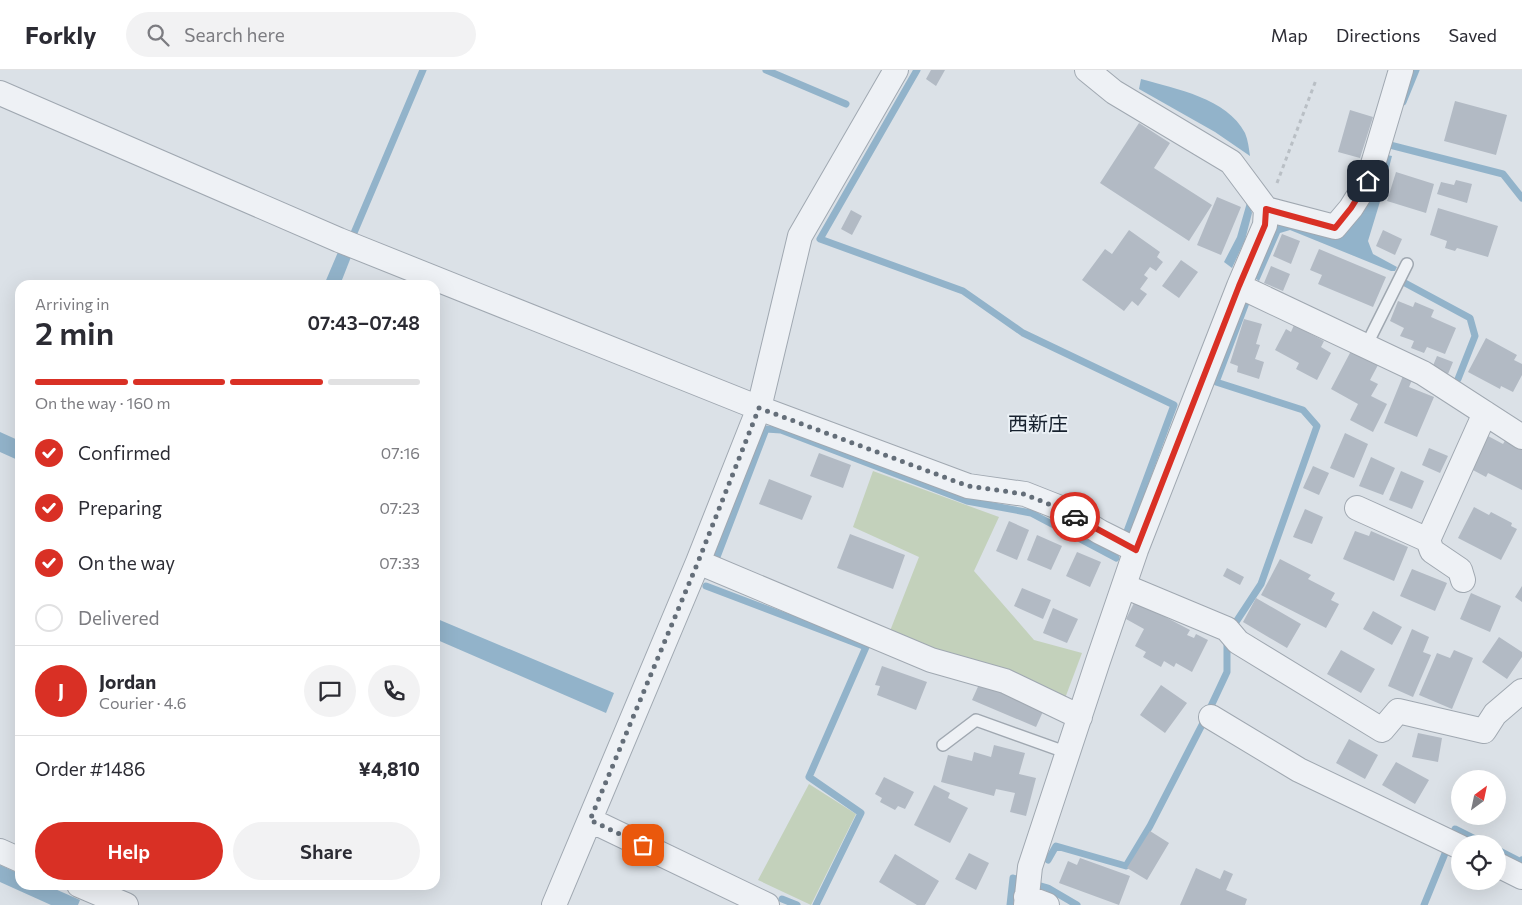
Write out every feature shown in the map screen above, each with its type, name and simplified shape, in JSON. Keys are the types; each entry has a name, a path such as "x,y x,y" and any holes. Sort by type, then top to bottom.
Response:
{"street":[{"path":"554,905 698,562 759,408 800,236 896,70"},
{"path":"1087,70 1114,92 1231,162 1266,209 1335,228 1351,208 1368,181 1401,70"},
{"path":"0,93 339,240 759,408 968,486 1024,494 1063,510 1100,532 1136,550"},
{"path":"1033,902 1030,867 1136,550 1239,286 1265,225 1266,209"},
{"path":"1239,286 1423,373 1522,436"},
{"path":"1463,580 1460,570 1432,551 1428,540 1484,412"},
{"path":"1357,508 1428,540"},
{"path":"698,562 931,660 1005,681 1080,717"},
{"path":"1124,586 1227,629 1238,642 1382,730 1398,711 1484,731 1495,714 1522,691"},
{"path":"1212,717 1300,770 1451,844"},
{"path":"590,820 767,905"},
{"path":"0,851 15,858"},
{"path":"1506,869 1522,877"},
{"path":"91,890 126,905"}],"lane":[{"path":"1366,346 1407,264"},
{"path":"943,745 976,720 1068,753"}],"path":[{"path":"1266,209 1316,80"}],"green space":[{"path":"873,471 999,517 974,571 1034,640 1082,653 1064,701 890,631 919,557 853,527"},
{"path":"809,784 856,814 811,905 758,880"}],"water":[{"path":"1141,79 1185,91 1226,111 1237,121 1245,133 1250,156 1215,132 1139,89"},
{"path":"1387,155 1392,156 1368,241 1373,254 1397,267 1395,271 1290,230 1280,233 1259,281 1252,276 1272,227 1286,221 1343,236 1374,192"},
{"path":"1248,199 1252,213 1245,240 1232,268 1224,262 1237,237"},
{"path":"338,252 351,257 342,280 326,280"},
{"path":"0,432 15,439 15,459 0,452"},
{"path":"440,620 614,693 606,713 440,641"},
{"path":"0,865 15,872 15,889 0,882"},
{"path":"18,890 57,890 80,900 78,905 51,905"}],"building":[{"path":"931,70 945,70 936,86 926,79"},
{"path":"1455,101 1507,115 1496,155 1444,141"},
{"path":"1350,110 1373,117 1360,158 1338,152"},
{"path":"1139,123 1170,143 1154,168 1212,205 1189,241 1100,183"},
{"path":"1396,172 1434,184 1426,213 1387,201"},
{"path":"1456,180 1472,184 1467,203 1437,194 1441,182 1454,185"},
{"path":"1217,197 1241,207 1221,255 1197,245"},
{"path":"1438,208 1498,226 1488,257 1457,248 1455,251 1445,248 1447,241 1430,235"},
{"path":"851,210 862,216 852,235 841,229"},
{"path":"1129,230 1160,252 1157,257 1163,262 1156,271 1150,267 1144,275 1148,278 1140,289 1147,294 1138,306 1132,301 1124,311 1082,280 1105,249 1112,254"},
{"path":"1383,230 1402,239 1395,255 1376,246"},
{"path":"1282,234 1300,241 1291,264 1273,256"},
{"path":"1319,249 1386,277 1373,307 1318,284 1322,275 1310,270"},
{"path":"1181,260 1198,272 1179,298 1162,286"},
{"path":"1271,266 1290,274 1283,291 1264,283"},
{"path":"1398,301 1413,307 1415,302 1434,310 1431,317 1456,328 1445,354 1427,347 1424,353 1411,348 1414,341 1400,336 1404,328 1390,321"},
{"path":"1244,319 1262,324 1256,344 1260,345 1255,359 1264,362 1259,379 1237,372 1238,366 1230,363"},
{"path":"1294,325 1324,341 1321,347 1331,353 1317,380 1296,369 1299,363 1275,350 1286,329 1291,332"},
{"path":"1486,338 1517,355 1514,360 1522,364 1522,375 1513,392 1501,386 1500,389 1468,372"},
{"path":"1351,351 1378,365 1370,380 1378,384 1371,396 1387,404 1373,432 1350,420 1358,404 1331,389"},
{"path":"1437,356 1453,362 1448,374 1432,368"},
{"path":"1403,376 1412,380 1409,387 1434,397 1417,437 1384,423"},
{"path":"1345,433 1368,444 1354,478 1330,468"},
{"path":"1488,436 1503,444 1506,439 1522,448 1522,490 1488,473 1486,477 1471,469"},
{"path":"1429,448 1448,456 1440,473 1422,465"},
{"path":"819,453 851,465 843,488 810,476"},
{"path":"1371,457 1395,468 1383,495 1359,486"},
{"path":"1313,466 1329,473 1319,495 1303,488"},
{"path":"1401,471 1424,481 1412,509 1389,500"},
{"path":"769,479 812,496 802,520 759,504"},
{"path":"1474,507 1489,515 1491,512 1512,523 1511,526 1517,529 1501,560 1458,538"},
{"path":"1305,509 1323,517 1312,544 1293,537"},
{"path":"1009,521 1029,530 1017,560 996,551"},
{"path":"1355,531 1369,536 1371,531 1408,547 1394,581 1343,559"},
{"path":"850,534 905,555 893,589 837,568"},
{"path":"1037,535 1062,546 1051,570 1027,560"},
{"path":"1077,552 1101,562 1090,587 1066,576"},
{"path":"1280,559 1311,575 1308,579 1335,593 1331,600 1339,604 1326,628 1261,595"},
{"path":"1227,568 1244,577 1240,585 1223,576"},
{"path":"1412,569 1447,583 1435,611 1400,596"},
{"path":"1522,586 1522,602 1515,597"},
{"path":"1022,588 1051,600 1043,619 1014,606"},
{"path":"1471,593 1501,606 1490,632 1460,619"},
{"path":"1256,598 1301,624 1287,648 1243,622"},
{"path":"1135,601 1190,630 1187,635 1194,638 1196,634 1208,640 1192,672 1176,663 1174,667 1164,661 1161,667 1143,657 1146,652 1135,646 1144,629 1126,619"},
{"path":"1053,608 1078,619 1067,643 1043,633"},
{"path":"1373,611 1402,627 1392,645 1363,629"},
{"path":"1412,629 1429,637 1423,652 1431,655 1413,697 1388,686"},
{"path":"1499,637 1522,652 1522,657 1507,679 1482,662"},
{"path":"1341,650 1375,669 1361,693 1327,674"},
{"path":"1454,650 1473,658 1452,709 1419,695 1437,653 1450,658"},
{"path":"882,666 927,682 916,710 877,695 880,686 875,685"},
{"path":"981,680 1045,707 1036,727 972,700"},
{"path":"1161,685 1187,703 1165,733 1140,715"},
{"path":"1418,733 1442,738 1438,762 1412,757"},
{"path":"1349,739 1378,755 1365,779 1336,763"},
{"path":"994,745 1025,753 1019,774 1036,778 1026,816 1010,812 1015,793 996,789 994,796 941,782 948,755 972,761 974,752 991,757"},
{"path":"1396,762 1429,780 1415,804 1382,785"},
{"path":"884,777 914,792 905,809 898,806 895,810 880,802 882,798 875,794"},
{"path":"934,785 950,793 948,798 968,808 950,843 914,825"},
{"path":"1150,831 1169,843 1147,880 1127,868"},
{"path":"969,853 989,863 976,890 955,879"},
{"path":"895,854 939,881 925,905 917,905 879,882"},
{"path":"1080,858 1130,876 1119,905 1059,883 1068,861 1077,865"},
{"path":"1196,868 1220,879 1224,870 1233,874 1226,890 1247,899 1245,905 1180,905"}],"waterway":[{"path":"351,240 423,70"},
{"path":"766,70 846,104"},
{"path":"917,70 820,239 963,291 1023,333 1174,405 1126,534"},
{"path":"1403,102 1416,70"},
{"path":"1386,144 1503,174 1522,198"},
{"path":"1405,283 1470,318 1475,336 1458,379"},
{"path":"1236,622 1261,584 1317,426 1303,410 1216,382 1247,300"},
{"path":"717,557 766,429 781,430 967,501 1031,513 1116,558"},
{"path":"706,586 866,647 809,777 861,813 816,905"},
{"path":"1048,860 1056,846 1126,866 1150,826 1227,672 1227,643"},
{"path":"1453,835 1455,829 1467,835"},
{"path":"1424,905 1451,839"},
{"path":"1506,854 1521,862 1522,860"},
{"path":"1010,905 1013,878 1048,888 1077,905"},
{"path":"782,899 797,905"}],"way so far":[{"path":"643,845 590,820 698,562 759,408 968,486 1024,494 1075,517"}],"district":[{"name":"西新庄","path":"1038,423"}],"route":[{"path":"1075,517 1136,550 1239,286 1265,225 1266,209 1335,228 1351,208 1368,181"}]}
